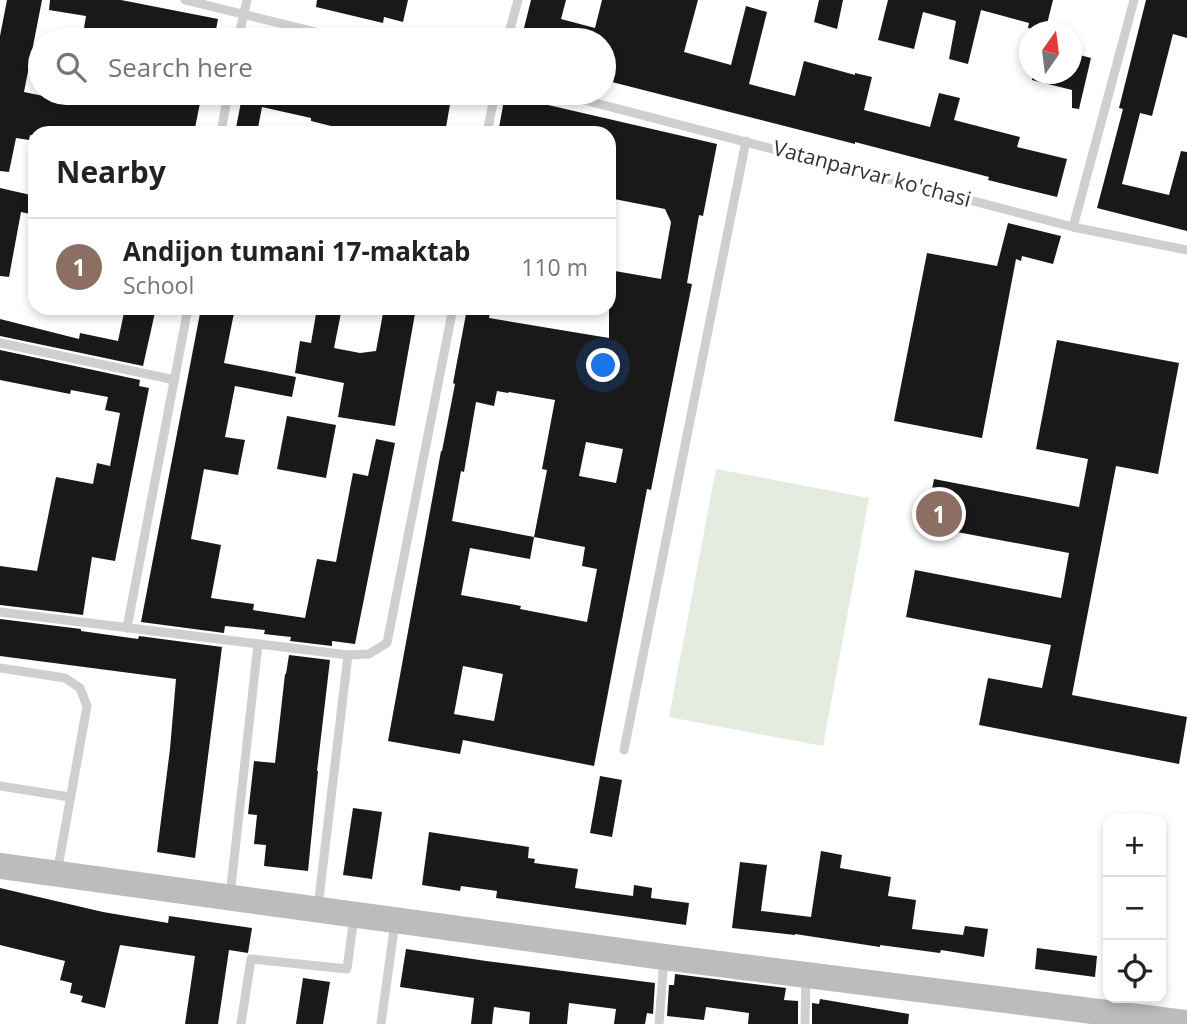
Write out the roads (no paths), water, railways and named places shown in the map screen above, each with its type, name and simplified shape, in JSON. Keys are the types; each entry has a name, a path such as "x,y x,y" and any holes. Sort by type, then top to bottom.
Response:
{"street":[{"path":"0,866 664,957 1187,1023"}],"lane":[{"path":"186,0 300,28"},
{"path":"240,28 247,0"},
{"path":"510,28 518,0"},
{"path":"1073,227 1134,0"},
{"path":"222,126 226,105"},
{"path":"488,126 493,105"},
{"name":"Vatanparvar ko'chasi","path":"604,105 1073,227 1187,250"},
{"path":"624,750 746,141"},
{"path":"127,628 187,315"},
{"path":"0,612 348,655 369,654 387,643 452,315"},
{"path":"0,343 175,380"},
{"path":"229,897 258,644"},
{"path":"318,909 348,655"},
{"path":"0,668 65,678 80,688 87,706 57,875"},
{"path":"0,786 71,797"},
{"path":"241,1024 251,959 347,969 354,915"},
{"path":"381,1024 396,921"},
{"path":"659,1024 664,957"},
{"path":"805,1024 806,975"}],"place":[{"name":"Andijon tumani 17-maktab","path":"939,514"}]}
